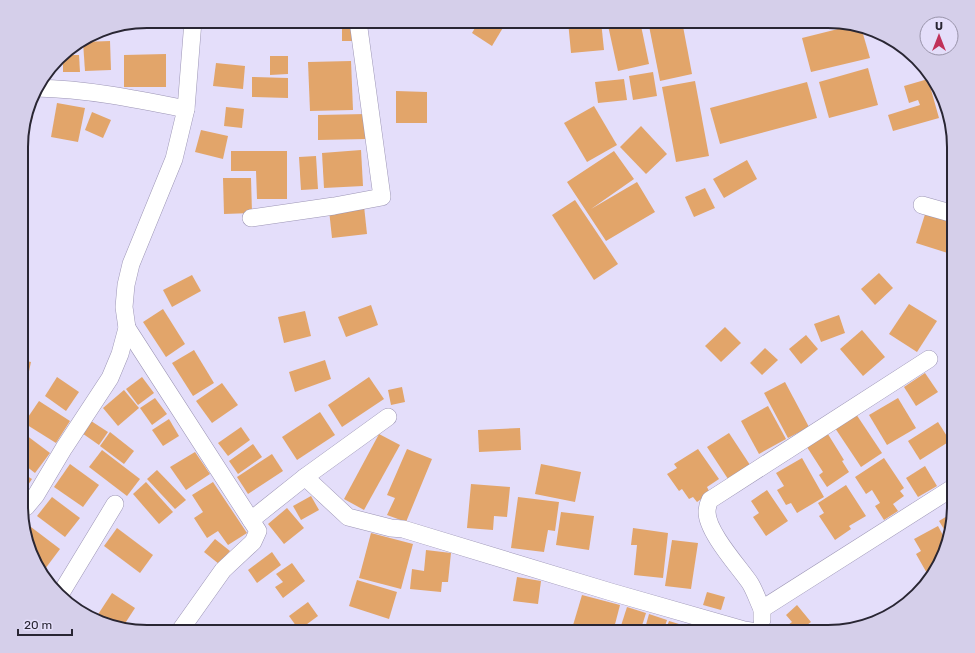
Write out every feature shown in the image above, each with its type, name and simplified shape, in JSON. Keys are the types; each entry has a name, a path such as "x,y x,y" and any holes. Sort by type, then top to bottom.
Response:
{"street":[{"path":"28,505 36,495 64,448 110,378 120,354 127,328 124,307 130,264 174,159 186,108 192,28"},
{"path":"251,218 334,206 382,197 359,28"},
{"path":"44,88 130,97 186,108"},
{"path":"922,205 947,212"},
{"path":"127,328 258,531 253,542 223,570 184,625"},
{"path":"762,625 762,609 751,585 725,550 708,521 707,507 710,500 929,359"},
{"path":"251,520 305,477 388,417"},
{"path":"305,477 348,517 391,528 403,529 611,592 726,625"},
{"path":"762,609 947,490"},
{"path":"63,589 116,504"}],"building":[{"path":"342,28 357,28 357,41 342,41"},
{"path":"475,28 503,28 492,46 472,33"},
{"path":"569,28 602,28 604,50 571,53"},
{"path":"609,28 641,28 649,64 618,71"},
{"path":"649,28 683,28 692,74 660,81"},
{"path":"839,29 863,33 870,58 811,72 802,38"},
{"path":"110,41 111,70 85,71 83,47 92,42"},
{"path":"166,54 166,87 124,87 124,55"},
{"path":"73,55 79,55 80,72 63,72 63,64"},
{"path":"270,56 288,56 288,74 270,75"},
{"path":"351,61 353,110 310,111 308,62"},
{"path":"216,63 245,66 243,89 213,86"},
{"path":"868,68 878,105 829,118 819,82"},
{"path":"653,72 657,96 633,100 629,76"},
{"path":"252,77 288,78 288,98 252,97"},
{"path":"624,79 627,100 598,103 595,82"},
{"path":"925,80 930,87 939,118 893,131 888,115 920,105 918,100 909,103 904,86"},
{"path":"695,81 709,156 676,162 662,87"},
{"path":"807,82 817,118 720,144 710,108"},
{"path":"396,91 427,92 427,123 396,123"},
{"path":"57,103 85,108 78,142 51,137"},
{"path":"594,106 617,145 587,162 564,123"},
{"path":"226,107 244,109 242,128 224,126"},
{"path":"92,112 111,120 103,138 85,130"},
{"path":"366,114 367,139 318,140 318,115"},
{"path":"641,126 667,154 646,174 620,147"},
{"path":"201,130 228,136 223,159 195,152"},
{"path":"361,150 363,186 324,188 322,153"},
{"path":"231,151 287,151 287,199 257,199 256,171 231,171"},
{"path":"614,151 634,179 591,209 637,182 655,212 606,241 567,182"},
{"path":"316,156 318,189 301,190 299,157"},
{"path":"747,160 757,179 724,198 713,179"},
{"path":"223,178 251,178 252,213 224,214"},
{"path":"705,188 715,208 694,217 685,197"},
{"path":"575,200 618,264 594,280 552,215"},
{"path":"364,206 367,234 332,238 329,210"},
{"path":"926,211 947,218 947,253 916,243"},
{"path":"879,273 893,288 875,305 861,289"},
{"path":"192,275 201,291 172,307 163,290"},
{"path":"909,304 937,321 917,352 889,334"},
{"path":"371,305 378,325 346,337 338,317"},
{"path":"163,309 185,344 166,357 143,322"},
{"path":"305,311 311,336 284,343 278,317"},
{"path":"839,315 845,333 821,342 814,324"},
{"path":"725,327 741,343 721,362 705,346"},
{"path":"862,330 885,357 863,376 840,349"},
{"path":"806,335 818,349 801,364 789,349"},
{"path":"765,348 778,360 762,375 750,363"},
{"path":"194,350 214,383 193,396 172,363"},
{"path":"325,360 331,379 295,392 289,372"},
{"path":"28,361 31,362 28,376"},
{"path":"925,373 938,392 916,406 904,387"},
{"path":"57,377 79,392 66,411 45,396"},
{"path":"142,377 154,393 138,405 126,389"},
{"path":"369,377 384,399 342,427 328,405"},
{"path":"785,382 809,427 788,438 764,393"},
{"path":"222,383 238,405 212,423 196,401"},
{"path":"402,387 405,402 391,405 388,390"},
{"path":"124,390 139,408 118,426 103,408"},
{"path":"155,398 167,414 152,425 140,408"},
{"path":"898,398 916,428 887,445 869,415"},
{"path":"39,401 70,421 56,443 28,426 28,417"},
{"path":"768,406 786,439 759,454 741,421"},
{"path":"320,412 335,435 297,460 282,437"},
{"path":"856,414 882,453 861,467 835,428"},
{"path":"88,419 108,432 99,445 79,431"},
{"path":"169,419 179,436 163,446 152,430"},
{"path":"938,422 947,436 947,443 920,460 908,441"},
{"path":"241,427 250,440 228,456 218,443"},
{"path":"520,428 521,450 479,452 478,430"},
{"path":"826,431 844,460 842,461 849,472 827,487 819,475 823,472 805,444"},
{"path":"110,432 134,451 124,464 100,446"},
{"path":"729,433 750,465 728,479 707,447"},
{"path":"379,434 400,445 364,510 344,499"},
{"path":"28,436 50,453 35,473 28,468"},
{"path":"253,444 262,457 238,474 229,461"},
{"path":"407,449 432,459 406,522 387,515 395,498 387,495"},
{"path":"698,449 719,479 707,487 710,493 697,502 693,497 689,499 682,489 679,491 667,474 677,468 674,464"},
{"path":"102,450 140,479 127,496 89,467"},
{"path":"195,452 210,474 186,490 170,467"},
{"path":"272,454 283,471 248,494 237,477"},
{"path":"802,458 824,497 797,513 791,503 786,505 777,490 784,486 776,473"},
{"path":"884,458 904,488 900,491 904,496 893,504 898,511 884,520 875,506 880,503 872,490 866,494 855,477"},
{"path":"70,464 99,485 83,507 54,487"},
{"path":"541,464 581,472 575,502 535,494"},
{"path":"925,466 937,486 918,497 906,478"},
{"path":"157,470 186,500 175,509 147,479"},
{"path":"28,477 32,479 28,485"},
{"path":"146,482 173,512 159,524 133,494"},
{"path":"213,482 247,533 228,545 218,531 207,538 194,518 203,512 192,495"},
{"path":"471,484 510,487 507,517 494,516 493,530 467,528"},
{"path":"846,485 866,516 849,526 851,529 835,540 819,516 824,513 818,503"},
{"path":"767,490 788,521 766,536 753,517 759,513 751,501"},
{"path":"311,496 319,510 301,520 293,506"},
{"path":"52,497 80,518 65,537 37,516"},
{"path":"518,497 559,502 555,531 548,530 544,552 511,548"},
{"path":"287,508 304,528 284,544 268,524"},
{"path":"561,512 594,516 589,550 556,545"},
{"path":"947,516 945,530 939,521"},
{"path":"938,526 943,536 935,558 927,573 916,554 921,551 914,539"},
{"path":"31,527 60,549 46,568 34,544 30,528"},
{"path":"117,528 153,555 140,573 104,546"},
{"path":"633,528 668,533 663,578 634,575 637,545 631,545"},
{"path":"371,533 413,544 401,589 359,578"},
{"path":"215,539 230,551 219,564 204,552"},
{"path":"672,540 698,543 691,589 665,586"},
{"path":"426,550 451,553 448,582 442,582 441,592 410,589 412,569 424,571"},
{"path":"272,552 281,565 257,583 248,570"},
{"path":"292,563 305,581 283,598 275,587 283,582 276,574"},
{"path":"517,577 541,581 538,604 513,601"},
{"path":"357,580 397,592 389,619 349,606"},
{"path":"707,592 725,597 721,610 703,605"},
{"path":"112,593 135,608 125,623 98,614"},
{"path":"582,595 620,605 615,625 573,625"},
{"path":"308,602 318,616 306,625 295,625 289,616"},
{"path":"797,605 811,622 807,625 788,625 792,622 786,615"},
{"path":"627,607 646,613 642,625 621,625"},
{"path":"649,614 667,620 665,625 646,625"},
{"path":"669,621 682,625 668,625"}]}
